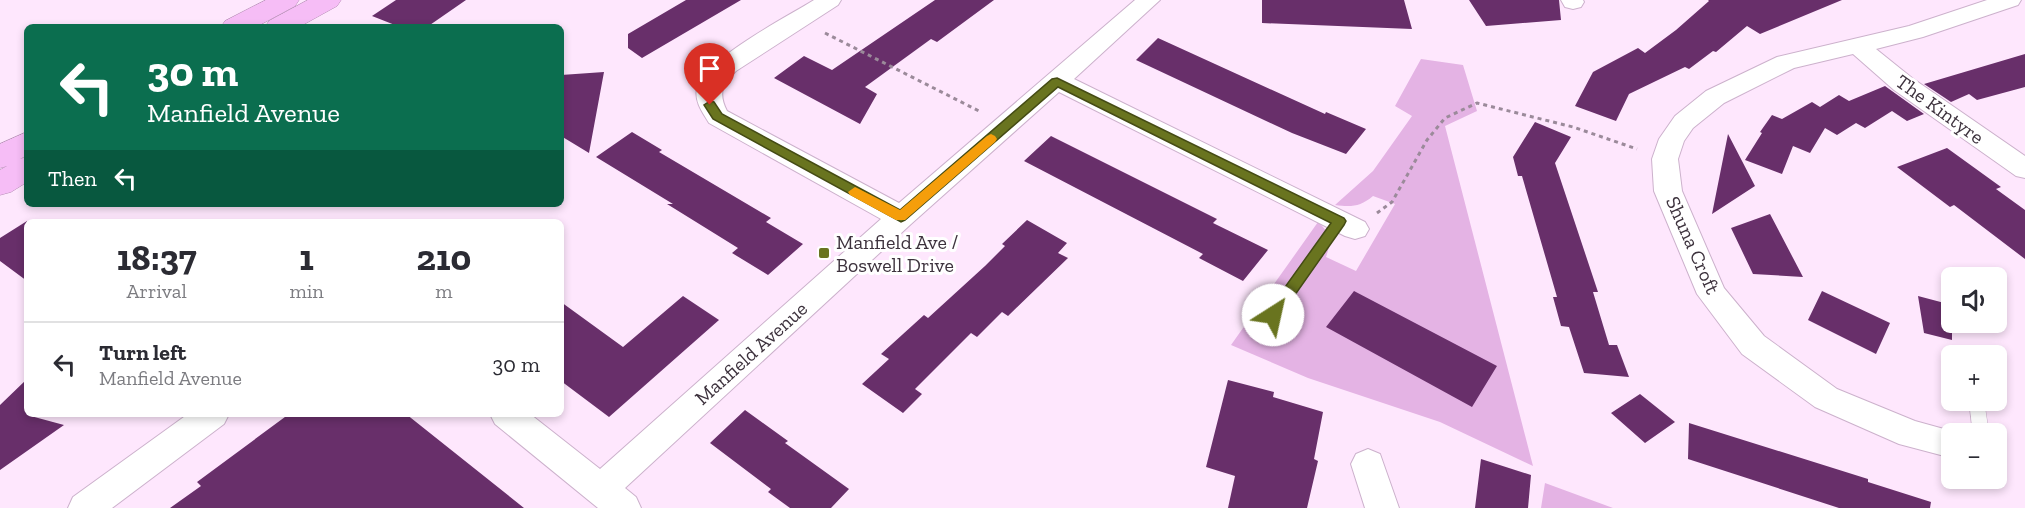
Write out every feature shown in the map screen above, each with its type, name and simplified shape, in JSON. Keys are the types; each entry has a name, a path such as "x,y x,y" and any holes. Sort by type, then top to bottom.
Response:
{"highway":[{"path":"241,24 286,0"},
{"path":"284,24 328,0"},
{"path":"0,157 24,144"},
{"path":"0,184 24,170"}],"street":[{"path":"830,0 727,65 712,78 708,92 710,105 718,117 901,217"},
{"name":"Manfield Avenue","path":"612,499 901,217 1149,0"},
{"name":"Shuna Croft","path":"1941,441 1911,434 1826,398 1753,345 1712,294 1668,191 1665,159 1672,139 1683,123 1715,97 1786,62 1915,32 2010,0"},
{"name":"The Kintyre","path":"1858,46 1903,84 2025,169"},
{"path":"1057,81 1347,225"},
{"path":"85,508 209,417"},
{"path":"510,417 612,499"},
{"path":"1368,464 1382,508"}],"lane":[{"path":"1273,315 1347,225"}],"path":[{"path":"799,20 1007,125"},
{"path":"1347,225 1392,201 1427,140 1445,118 1477,103 1573,127 1665,159"}],"shaded area":[{"path":"1421,59 1463,65 1477,111 1445,126 1533,466 1440,422 1308,378 1231,345 1318,222 1329,238 1326,257 1356,271 1395,204 1373,196 1355,205 1335,205 1373,171 1412,116 1395,106"},
{"path":"1545,483 1613,508 1541,508"}],"building":[{"path":"396,0 466,0 431,24 392,24 372,16"},
{"path":"686,0 741,0 642,58 628,48 628,34"},
{"path":"935,0 994,0 937,42 931,39 865,87 877,94 860,124 774,78 804,56 832,70"},
{"path":"1262,0 1404,0 1412,29 1262,23"},
{"path":"1469,0 1559,0 1561,20 1486,26"},
{"path":"1708,0 1842,0 1760,34 1747,26 1716,52 1713,51 1689,69 1685,67 1629,94 1616,121 1575,106 1593,72 1638,48 1645,53 1676,30"},
{"path":"1158,38 1325,114 1326,112 1366,129 1346,154 1292,133 1136,60"},
{"path":"2025,54 2025,87 1977,100 1969,94 1951,102 1924,84"},
{"path":"604,72 589,153 564,138 564,75"},
{"path":"1885,86 1924,114 1907,121 1892,111 1865,128 1856,123 1837,135 1825,128 1810,153 1793,146 1782,174 1745,160 1772,115 1782,119 1812,102 1820,107 1839,95 1849,101"},
{"path":"1535,122 1571,137 1555,163 1598,292 1593,292 1609,345 1617,345 1629,377 1584,373 1569,327 1561,326 1553,297 1557,297 1522,176 1518,176 1513,157"},
{"path":"632,132 662,150 659,152 771,218 766,222 803,244 768,275 732,253 738,248 667,204 673,204 596,157"},
{"path":"1728,134 1755,186 1712,214"},
{"path":"1051,136 1217,219 1213,223 1268,250 1243,281 1199,258 1203,254 1024,161"},
{"path":"1947,148 2001,187 1996,189 2025,210 2025,259 1954,205 1950,207 1897,167"},
{"path":"1770,214 1803,277 1753,274 1731,228"},
{"path":"1027,220 1067,243 1058,253 1068,258 1008,316 1002,312 977,337 971,333 915,389 922,394 903,413 862,384 889,359 881,354 924,315 928,318 985,266 1005,246 1002,244"},
{"path":"24,223 24,279 0,261 0,238"},
{"path":"1354,291 1497,366 1472,407 1326,327"},
{"path":"1822,291 1890,323 1876,354 1808,320"},
{"path":"683,296 719,320 609,417 564,383 564,304 623,347"},
{"path":"1918,296 1941,302 1941,333 1952,333 1952,340 1924,333"},
{"path":"1228,380 1274,392 1273,397 1323,412 1314,459 1318,461 1307,508 1228,508 1235,476 1206,467"},
{"path":"24,382 24,417 34,417 64,425 0,470 0,405"},
{"path":"1640,394 1675,422 1645,443 1611,413"},
{"path":"745,410 788,441 785,443 849,489 831,508 790,508 768,492 771,489 710,443"},
{"path":"285,417 410,417 524,508 170,508 201,486 197,482"},
{"path":"1689,423 1868,479 1868,482 1931,502 1930,508 1839,508 1688,459"},
{"path":"1481,459 1531,475 1528,508 1475,508"}],"slow traffic":[{"path":"855,192 901,217 991,139"}],"place":[{"name":"Manfield Ave / Boswell Drive","path":"824,253"}],"route":[{"path":"710,105 718,117 901,217 1057,81 1339,221 1273,315"}]}
